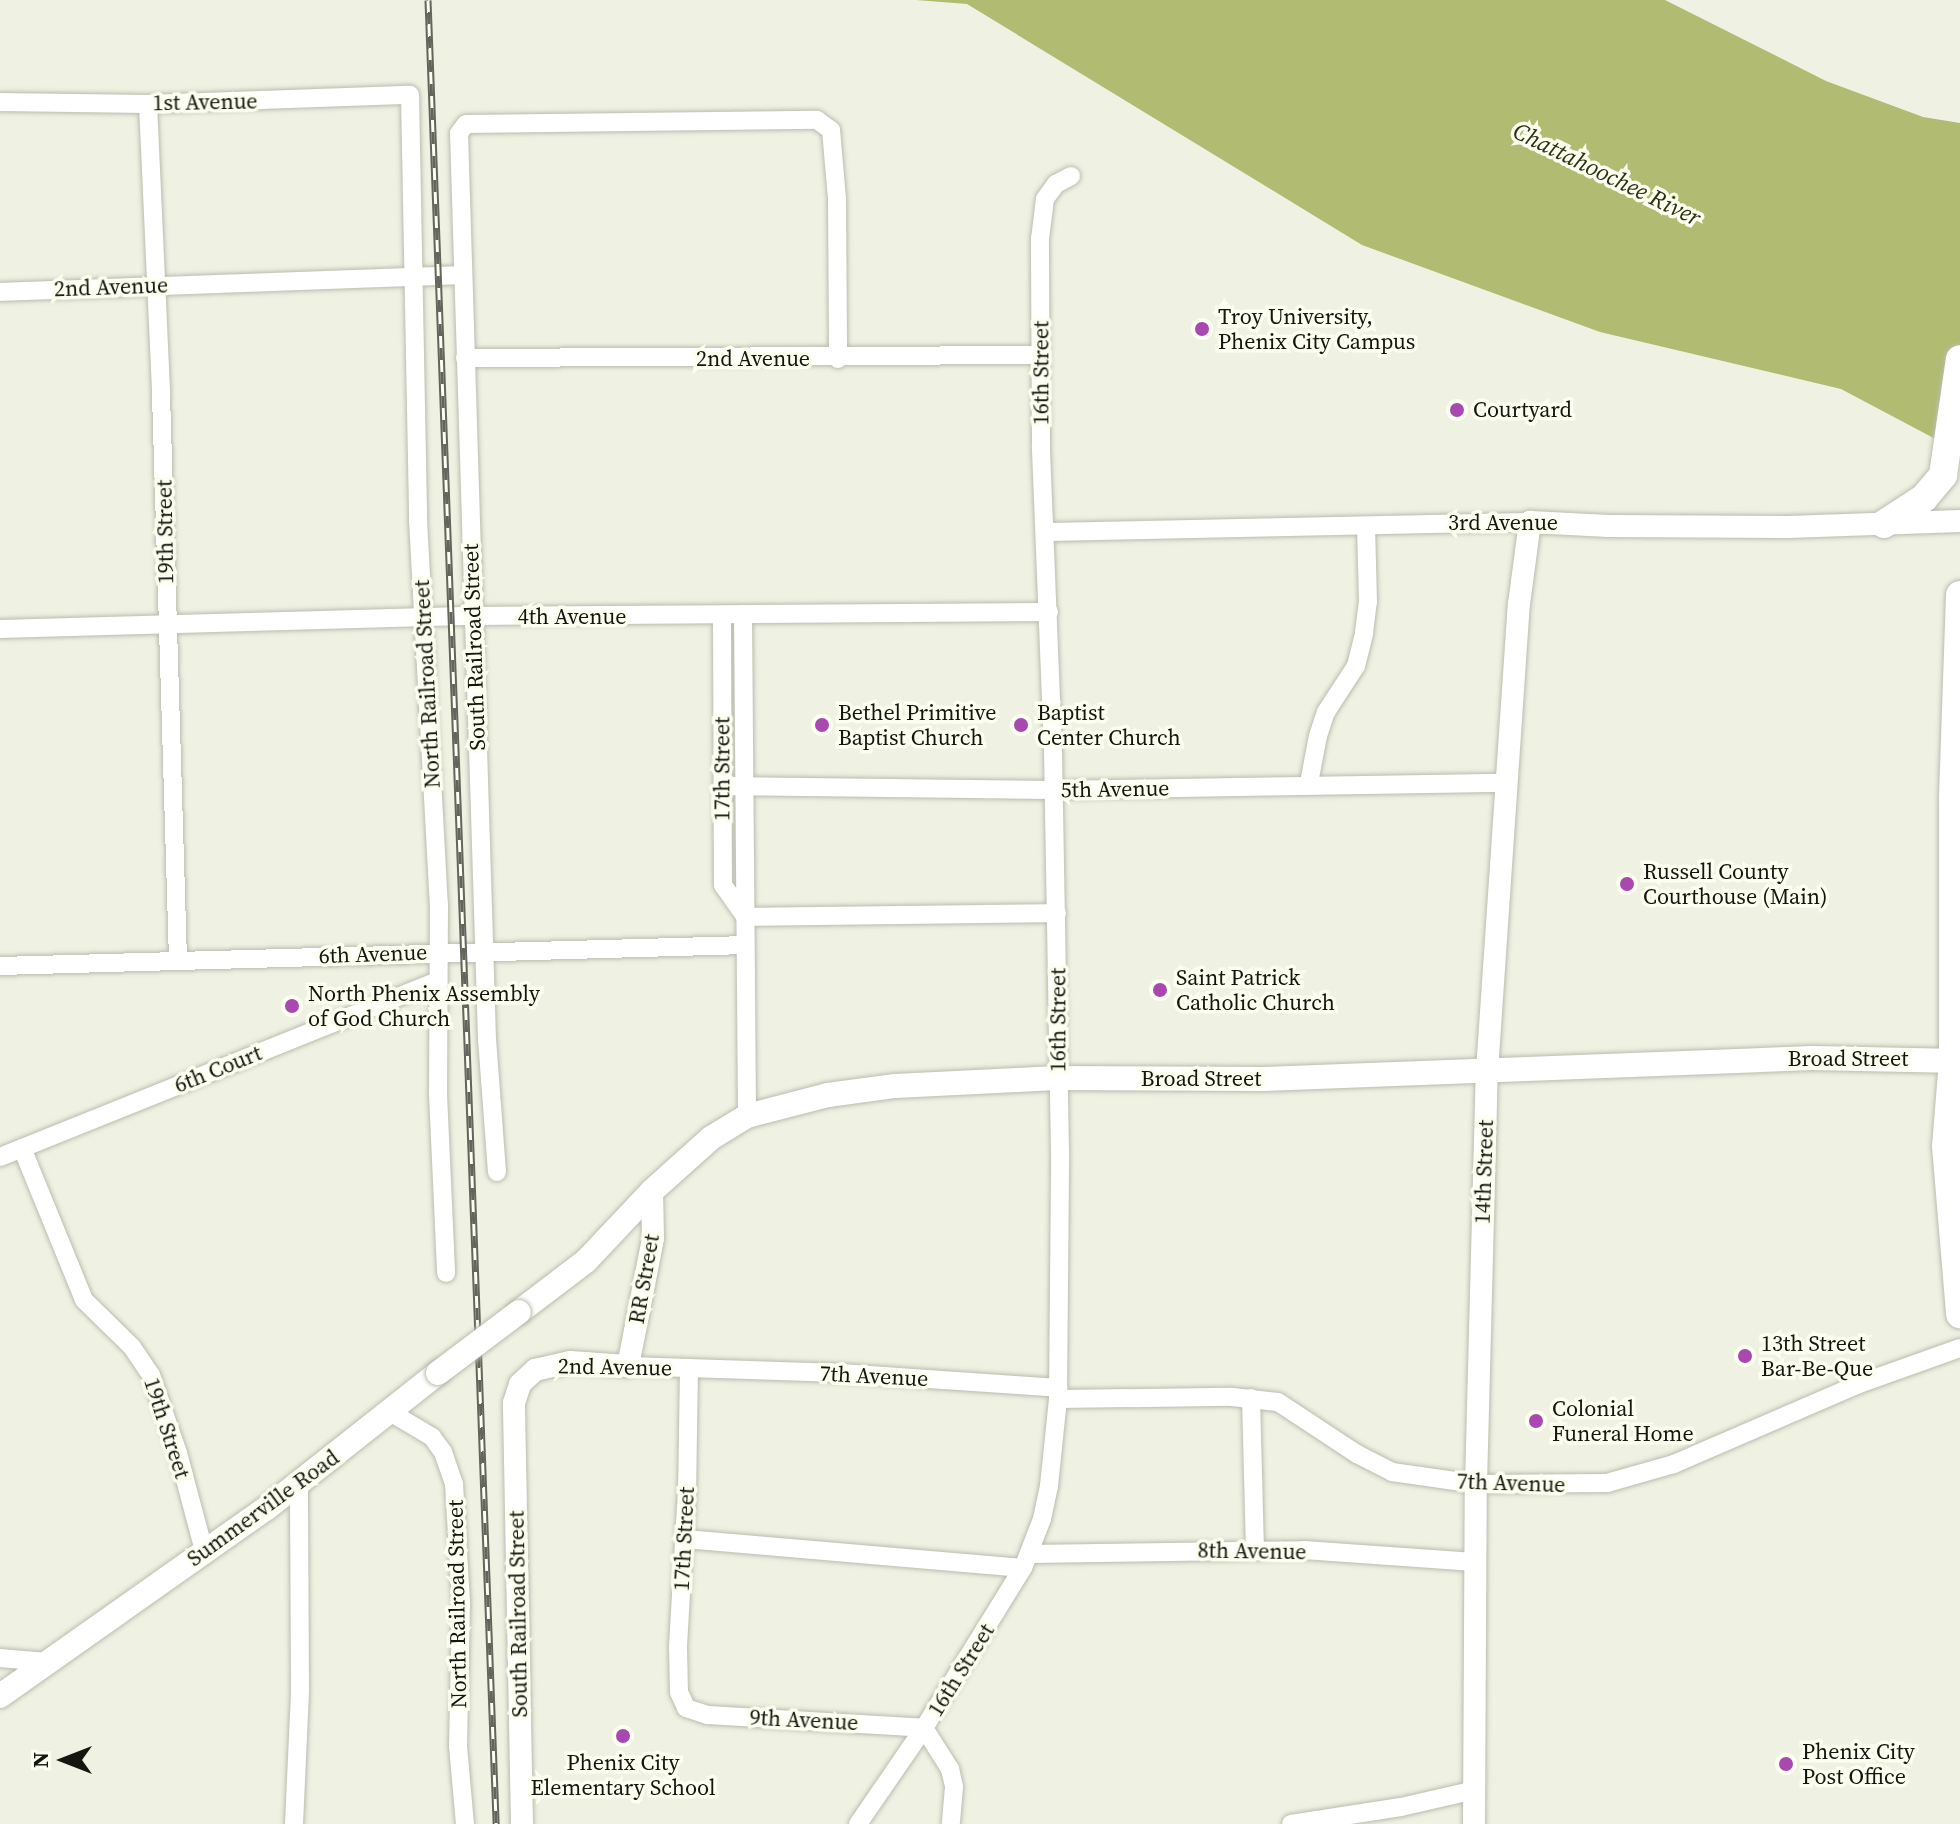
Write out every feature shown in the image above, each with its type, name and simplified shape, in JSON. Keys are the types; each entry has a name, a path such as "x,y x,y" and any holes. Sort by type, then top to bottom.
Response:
{"main road":[{"path":"1884,524 1924,498 1943,475 1960,359"},
{"path":"1960,595 1952,842 1956,1061 1960,1091"},
{"name":"Broad Street","path":"519,1312 586,1261 652,1191 711,1138 747,1116 861,1090 1058,1078 1222,1080 1812,1058 1956,1061"},
{"path":"1956,1061 1946,1146 1960,1314"},
{"name":"Summerville Road","path":"0,1696 299,1484 519,1312"}],"street":[{"name":"1st Avenue","path":"0,102 148,104 410,95"},
{"name":"North Railroad Street","path":"410,95 422,617 439,904 437,981 446,1273"},
{"name":"19th Street","path":"148,104 178,960"},
{"name":"South Railroad Street","path":"497,1172 472,616 459,133 466,124 817,120 831,130 837,199 838,359"},
{"name":"16th Street","path":"858,1824 924,1728 1026,1561 1049,1486 1058,1393 1057,913 1040,239 1045,199 1056,184 1071,176"},
{"name":"2nd Avenue","path":"0,292 462,275"},
{"name":"2nd Avenue","path":"465,358 838,359 1041,355"},
{"name":"3rd Avenue","path":"1046,532 1530,522 1609,526 1960,521"},
{"name":"14th Street","path":"1474,1824 1476,1484 1487,1071 1519,604 1530,522"},
{"path":"1309,783 1322,724 1356,666 1364,633 1368,602 1366,527"},
{"name":"4th Avenue","path":"0,629 472,616 1049,612"},
{"name":"17th Street","path":"743,614 747,1116"},
{"name":"17th Street","path":"722,615 723,885 745,917"},
{"name":"5th Avenue","path":"722,786 1052,790 1309,783 1507,783"},
{"path":"745,917 1057,913"},
{"name":"6th Avenue","path":"0,966 438,951 745,945"},
{"name":"6th Court","path":"0,1157 437,981"},
{"name":"19th Street","path":"22,1148 84,1300 138,1353 151,1375 178,1453 204,1551"},
{"name":"RR Street","path":"628,1366 653,1238 652,1191"},
{"name":"7th Avenue","path":"689,1368 840,1373 1058,1393 1251,1398 1278,1402 1293,1410 1377,1467 1476,1484 1607,1483 1641,1475 1859,1384 1960,1348"},
{"name":"2nd Avenue","path":"514,1403 520,1384 535,1370 570,1362 689,1368"},
{"name":"17th Street","path":"686,1708 679,1692 678,1648 685,1539 689,1368"},
{"path":"1251,1398 1255,1550"},
{"name":"South Railroad Street","path":"514,1403 522,1824"},
{"name":"North Railroad Street","path":"390,1412 432,1437 443,1452 454,1484 461,1603 458,1746 465,1824"},
{"path":"294,1824 300,1690 299,1484"},
{"name":"8th Avenue","path":"685,1539 1026,1561 1255,1550 1475,1562"},
{"path":"0,1658 47,1662"},
{"name":"9th Avenue","path":"686,1708 708,1715 924,1728"},
{"path":"924,1728 950,1769 954,1787 951,1824"},
{"path":"1291,1824 1401,1807 1475,1790"}],"water":[{"name":"Chattahoochee River","path":"916,0 1665,0 1826,81 1923,117 1960,123 1960,452 1841,389 1600,332 1362,245 967,4"}],"railway":[{"path":"428,0 496,1824"}],"place":[{"name":"Troy University, Phenix City Campus","path":"1202,329"},
{"name":"Courtyard","path":"1457,410"},
{"name":"Bethel Primitive Baptist Church","path":"822,725"},
{"name":"Baptist Center Church","path":"1021,725"},
{"name":"Russell County Courthouse (Main)","path":"1627,884"},
{"name":"Saint Patrick Catholic Church","path":"1160,990"},
{"name":"North Phenix Assembly of God Church","path":"292,1006"},
{"name":"13th Street Bar-Be-Que","path":"1745,1356"},
{"name":"Colonial Funeral Home","path":"1536,1421"},
{"name":"Phenix City Elementary School","path":"623,1736"},
{"name":"Phenix City Post Office","path":"1786,1764"}]}
